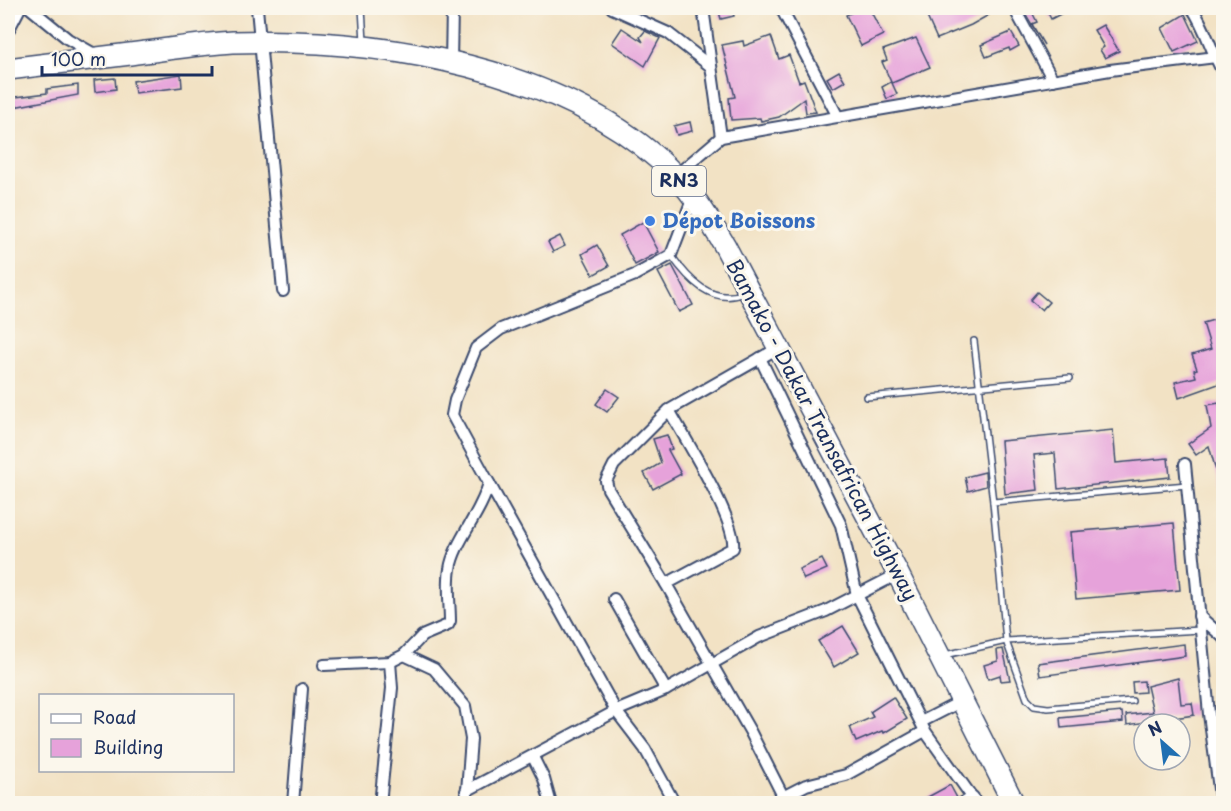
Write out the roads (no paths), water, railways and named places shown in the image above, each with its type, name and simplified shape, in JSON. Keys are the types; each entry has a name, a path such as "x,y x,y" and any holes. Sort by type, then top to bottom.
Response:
{"highway":[{"name":"Bamako - Dakar Transafrican Highway","path":"8,69 195,45 291,41 364,47 409,53 518,81 578,106 625,134 675,176 693,197 725,246 898,574 1014,804"}],"street":[{"path":"8,31 20,8"},
{"path":"30,8 68,39 100,58"},
{"path":"257,8 258,42 283,291"},
{"path":"451,63 452,8"},
{"path":"612,8 668,33 709,65"},
{"path":"703,8 709,65 721,137"},
{"path":"781,8 837,117"},
{"path":"1014,8 1053,80"},
{"path":"1192,8 1201,20 1219,57 1224,74"},
{"path":"675,176 721,137 1053,80 1219,57"},
{"path":"675,804 645,749 616,711 452,416 455,400 476,348 501,329 635,275 671,255 693,197"},
{"path":"780,347 669,410 614,465 606,481 608,489 666,584 750,731 785,800"},
{"path":"760,358 841,525 857,595 923,726 975,800 961,804"},
{"path":"666,584 733,548 734,540 717,497 669,410"},
{"path":"1185,464 1209,714 1221,804"},
{"path":"324,665 390,662 404,655 422,636 448,625 450,621 450,569 465,534 483,504 489,483"},
{"path":"466,791 616,711 666,690 759,637 857,595 898,574"},
{"path":"614,599 666,690"},
{"path":"1199,616 1224,638"},
{"path":"404,655 434,669 465,706 471,739 466,804"},
{"path":"380,804 392,688 390,662"},
{"path":"293,804 302,688"},
{"path":"769,804 785,800 806,785 846,775 962,700"},
{"path":"533,757 544,779 551,804"}],"lane":[{"path":"362,8 364,47"},
{"path":"671,255 685,274 714,295 723,298 749,291"},
{"path":"975,341 1006,641 1027,699 1034,706 1048,708 1132,701"},
{"path":"867,397 1070,378"},
{"path":"993,502 1187,485"},
{"path":"940,656 1006,641 1201,630"}],"place":[{"name":"Dépot Boissons","path":"650,221"}]}
